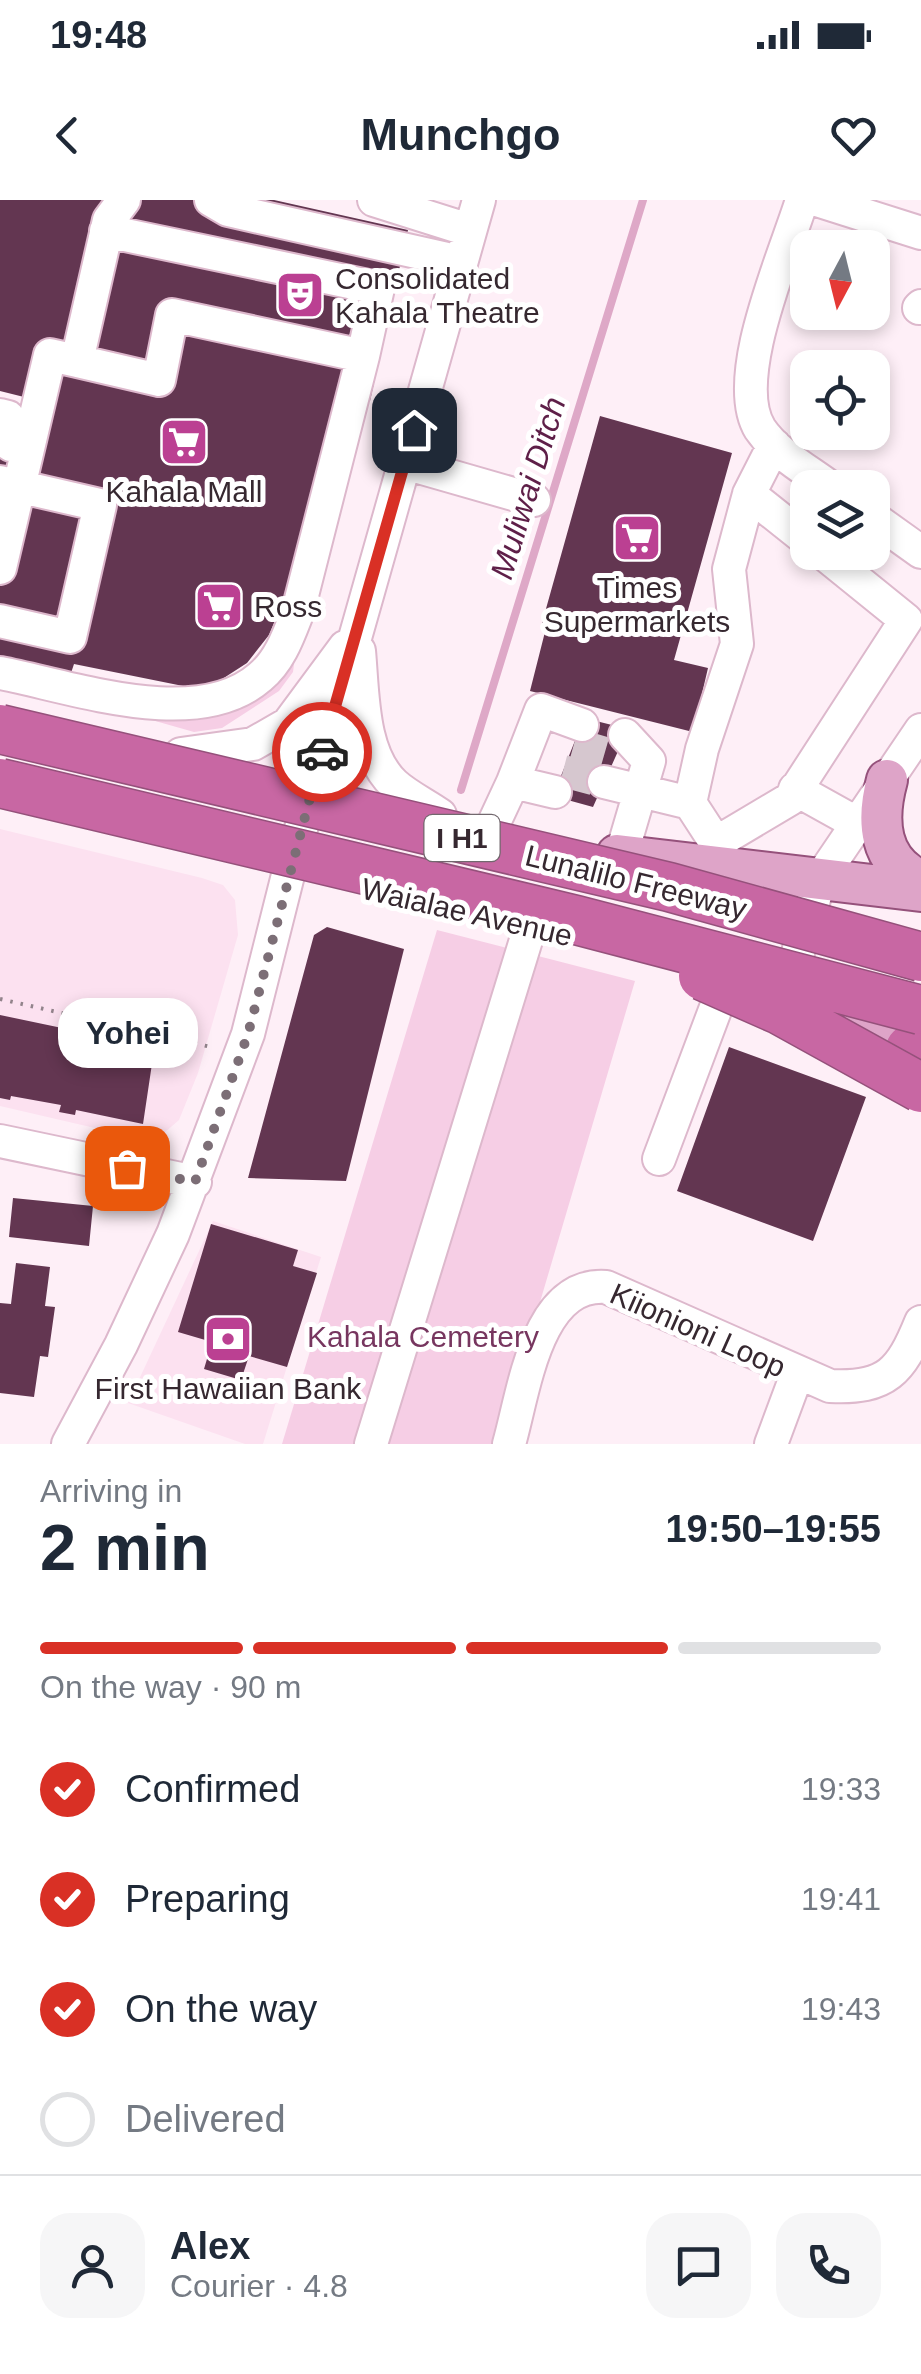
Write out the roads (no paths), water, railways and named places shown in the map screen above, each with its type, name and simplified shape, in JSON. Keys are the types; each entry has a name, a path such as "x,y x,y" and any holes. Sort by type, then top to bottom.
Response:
{"highway":[{"name":"Lunalilo Freeway","path":"0,729 669,887 921,958"},
{"name":"Lunalilo Freeway","path":"0,783 553,924 919,1052"},
{"path":"669,887 921,940"},
{"path":"553,924 780,1010 919,1052"}],"main road":[{"path":"0,710 312,787 621,856 714,856 820,879 921,891"},
{"path":"887,780 880,811 884,844 894,863 921,881"},
{"name":"Waialae Avenue","path":"0,805 289,871 553,924 787,988 919,1052"}],"street":[{"path":"77,361 106,231 124,200"},
{"path":"211,200 228,210 461,262"},
{"path":"68,1444 122,1345 195,1182 238,1061 474,215 374,200"},
{"path":"802,200 750,379 752,414 774,445 807,470"},
{"path":"817,200 921,234"},
{"path":"0,673 172,704 202,704 261,677 285,645 298,611 363,356 378,288 106,231"},
{"path":"0,568 10,484 50,355 158,380 172,315 363,356"},
{"path":"774,445 749,494 729,569 736,644 702,749 690,803 714,856 790,799 906,620 844,570"},
{"path":"405,464 534,500"},
{"path":"0,621 70,637 100,505 10,484"},
{"path":"749,494 790,527"},
{"path":"890,530 921,552"},
{"path":"181,754 253,744 288,724 357,632"},
{"path":"357,632 367,728 381,765 394,784 440,815"},
{"path":"492,827 541,710 569,758 523,755"},
{"path":"787,988 820,879 921,730"},
{"path":"621,856 641,791 650,761 610,768 641,791 690,803"},
{"path":"795,790 858,824"},
{"path":"371,1444 553,924"},
{"path":"659,1159 729,973"},
{"path":"0,1141 195,1182"},
{"name":"Kiionioni Loop","path":"509,1444 538,1346 558,1304 573,1290 606,1287 797,1374 771,1444"},
{"path":"797,1374 830,1386 859,1388 888,1378 907,1356 921,1322"}],"waterway":[{"name":"Muliwai Ditch","path":"461,790 643,200"}],"tunnel":[{"path":"574,744 616,756"},
{"path":"563,771 604,782"}],"place":[{"name":"Consolidated Kahala Theatre","path":"300,295"},
{"name":"Kahala Mall","path":"184,442"},
{"name":"Times Supermarkets","path":"637,538"},
{"name":"Ross","path":"219,606"},
{"name":"Yohei","path":"127,1168"},
{"name":"First Hawaiian Bank","path":"228,1339"}],"park label":[{"name":"Kahala Cemetery","path":"423,1336"}]}
